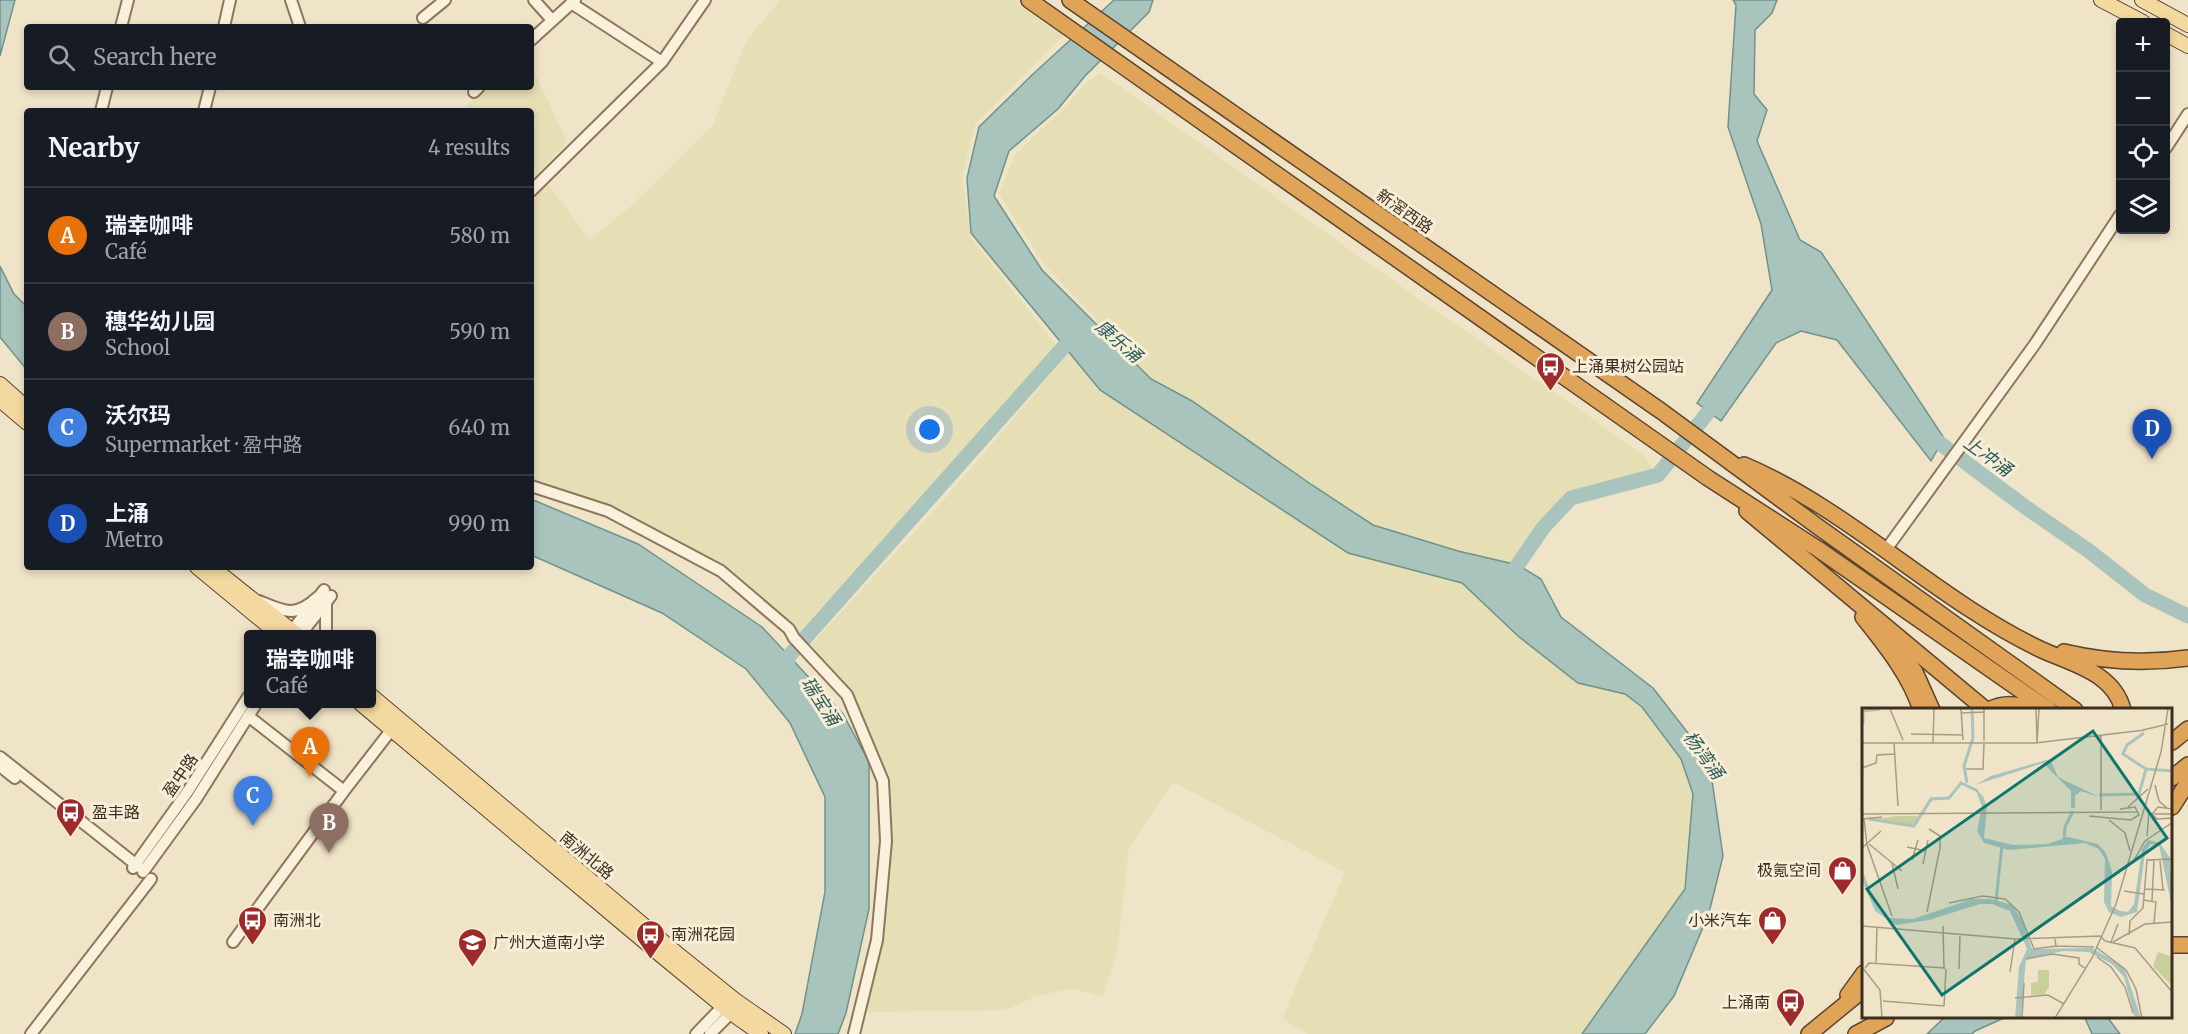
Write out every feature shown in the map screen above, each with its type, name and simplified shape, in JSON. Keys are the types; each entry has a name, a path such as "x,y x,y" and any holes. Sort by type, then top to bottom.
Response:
{"highway":[{"path":"1029,0 1708,478 1818,549 2046,708"},
{"name":"新滘西路","path":"1070,0 1661,411 1719,454"},
{"path":"1719,454 1764,473 1783,484 2028,643 2099,676 2114,690 2122,708"},
{"path":"1719,454 2072,708"},
{"path":"1708,478 1861,609 1895,644 1915,672 1931,708"},
{"path":"1830,582 1985,708 2007,704 2025,708"},
{"path":"1830,582 1859,612 1889,650 1920,708"},
{"path":"2006,630 2042,646 2101,660 2136,662 2188,658"},
{"path":"2173,741 2188,729"},
{"path":"2173,777 2188,765"},
{"path":"2173,805 2188,782"},
{"path":"1837,1012 1862,976"},
{"path":"1809,1034 1862,991"},
{"path":"1856,1034 1874,1019"},
{"path":"1856,1034 1882,1019"}],"main road":[{"path":"2101,0 2135,18"},
{"path":"2142,0 2188,25"},
{"path":"2170,36 2188,46"},
{"path":"0,384 24,405"},
{"path":"0,400 24,420"},
{"path":"200,570 285,630"},
{"path":"216,570 286,630"},
{"name":"南洲北路","path":"376,699 761,1034"},
{"name":"南洲北路","path":"366,708 730,1006 784,1034"}],"street":[{"path":"123,24 128,0"},
{"path":"225,24 230,0"},
{"path":"291,0 299,24"},
{"path":"423,18 445,0"},
{"path":"534,0 552,20"},
{"path":"534,188 662,62 705,0"},
{"path":"534,37 573,2 662,62"},
{"path":"102,108 106,90"},
{"path":"205,108 209,90"},
{"path":"2170,142 2188,114"},
{"path":"1885,551 2035,344 2116,222"},
{"path":"534,487 608,511 721,571 789,629 794,638 847,695 884,781 886,841 877,940 854,1034"},
{"path":"295,630 325,597"},
{"path":"250,598 291,612 307,608 325,597"},
{"path":"325,597 326,630"},
{"name":"盈中路","path":"141,871 188,791 244,705"},
{"name":"盈中路","path":"31,1034 141,871 196,798 253,708"},
{"path":"248,716 344,791"},
{"path":"233,942 392,729"},
{"path":"0,757 141,871"},
{"path":"0,766 141,871"},
{"path":"696,1034 730,1006"},
{"path":"710,1034 730,1006"}],"shaded area":[{"path":"780,0 1017,0 1066,33 975,125 962,177 971,238 1058,347 799,632 743,584 616,511 534,480 534,195 547,183 590,240 632,205 713,125 747,40"},
{"path":"535,73 567,142 534,177 534,108 463,108 484,90 534,90"},
{"path":"1101,73 1425,303 1643,454 1658,475 1571,498 1485,603 1578,683 1625,694 1642,707 1681,759 1693,794 1685,889 1582,1034 1309,1034 1282,1019 1345,872 1173,782 1129,847 1117,953 1103,997 1072,988 1034,997 1006,1010 865,1012 891,806 876,764 848,705 802,655 949,494 1097,320 1044,264 999,194 1015,155 1063,109 1088,81"}],"water":[{"path":"0,0 15,0 0,56"},
{"name":"杨湾涌","path":"1114,0 1153,0 1149,12 1085,76 1058,109 1009,151 994,196 1042,270 1151,379 1192,401 1373,525 1458,551 1518,565 1541,579 1561,617 1653,688 1709,760 1723,856 1709,913 1674,996 1645,1034 1582,1034 1685,889 1693,794 1681,759 1642,707 1625,694 1578,683 1518,636 1462,583 1348,553 1100,390 971,233 967,178 979,127"},
{"path":"1733,0 1777,0 1772,13 1755,30 1754,94 1767,110 1757,141 1800,240 1821,252 1944,438 1931,461 1837,340 1801,331 1776,343 1721,421 1697,403 1772,290 1761,224 1728,127 1736,5"},
{"path":"0,266 14,294 24,304 24,366 0,337"},
{"name":"瑞宝涌","path":"534,500 638,544 762,627 843,714 869,762 869,909 846,1013 838,1034 795,1034 802,1014 825,892 825,797 790,723 746,669 662,613 534,556"},
{"path":"1943,1019 2002,1019 1972,1034 1927,1034"},
{"path":"2085,1019 2109,1019 2120,1034 2092,1034"}],"waterway":[{"path":"783,673 789,656 1078,331"},
{"path":"1508,579 1543,528 1571,498 1658,475 1721,396"},
{"name":"上冲涌","path":"1926,433 2089,551 2145,595 2188,616"}],"tunnel":[{"path":"2173,796 2188,806"}],"place":[{"name":"上涌果树公园站","path":"1551,392"},
{"name":"上涌","path":"2152,459"},
{"name":"瑞幸咖啡","path":"310,777"},
{"name":"沃尔玛","path":"253,826"},
{"name":"盈丰路","path":"71,838"},
{"name":"穗华幼儿园","path":"329,853"},
{"name":"极氪空间","path":"1842,896"},
{"name":"南洲北","path":"252,946"},
{"name":"小米汽车","path":"1773,946"},
{"name":"南洲花园","path":"650,960"},
{"name":"广州大道南小学","path":"472,968"},
{"name":"上涌南","path":"1791,1028"}],"water label":[{"name":"康乐涌","path":"1119,341"}]}
